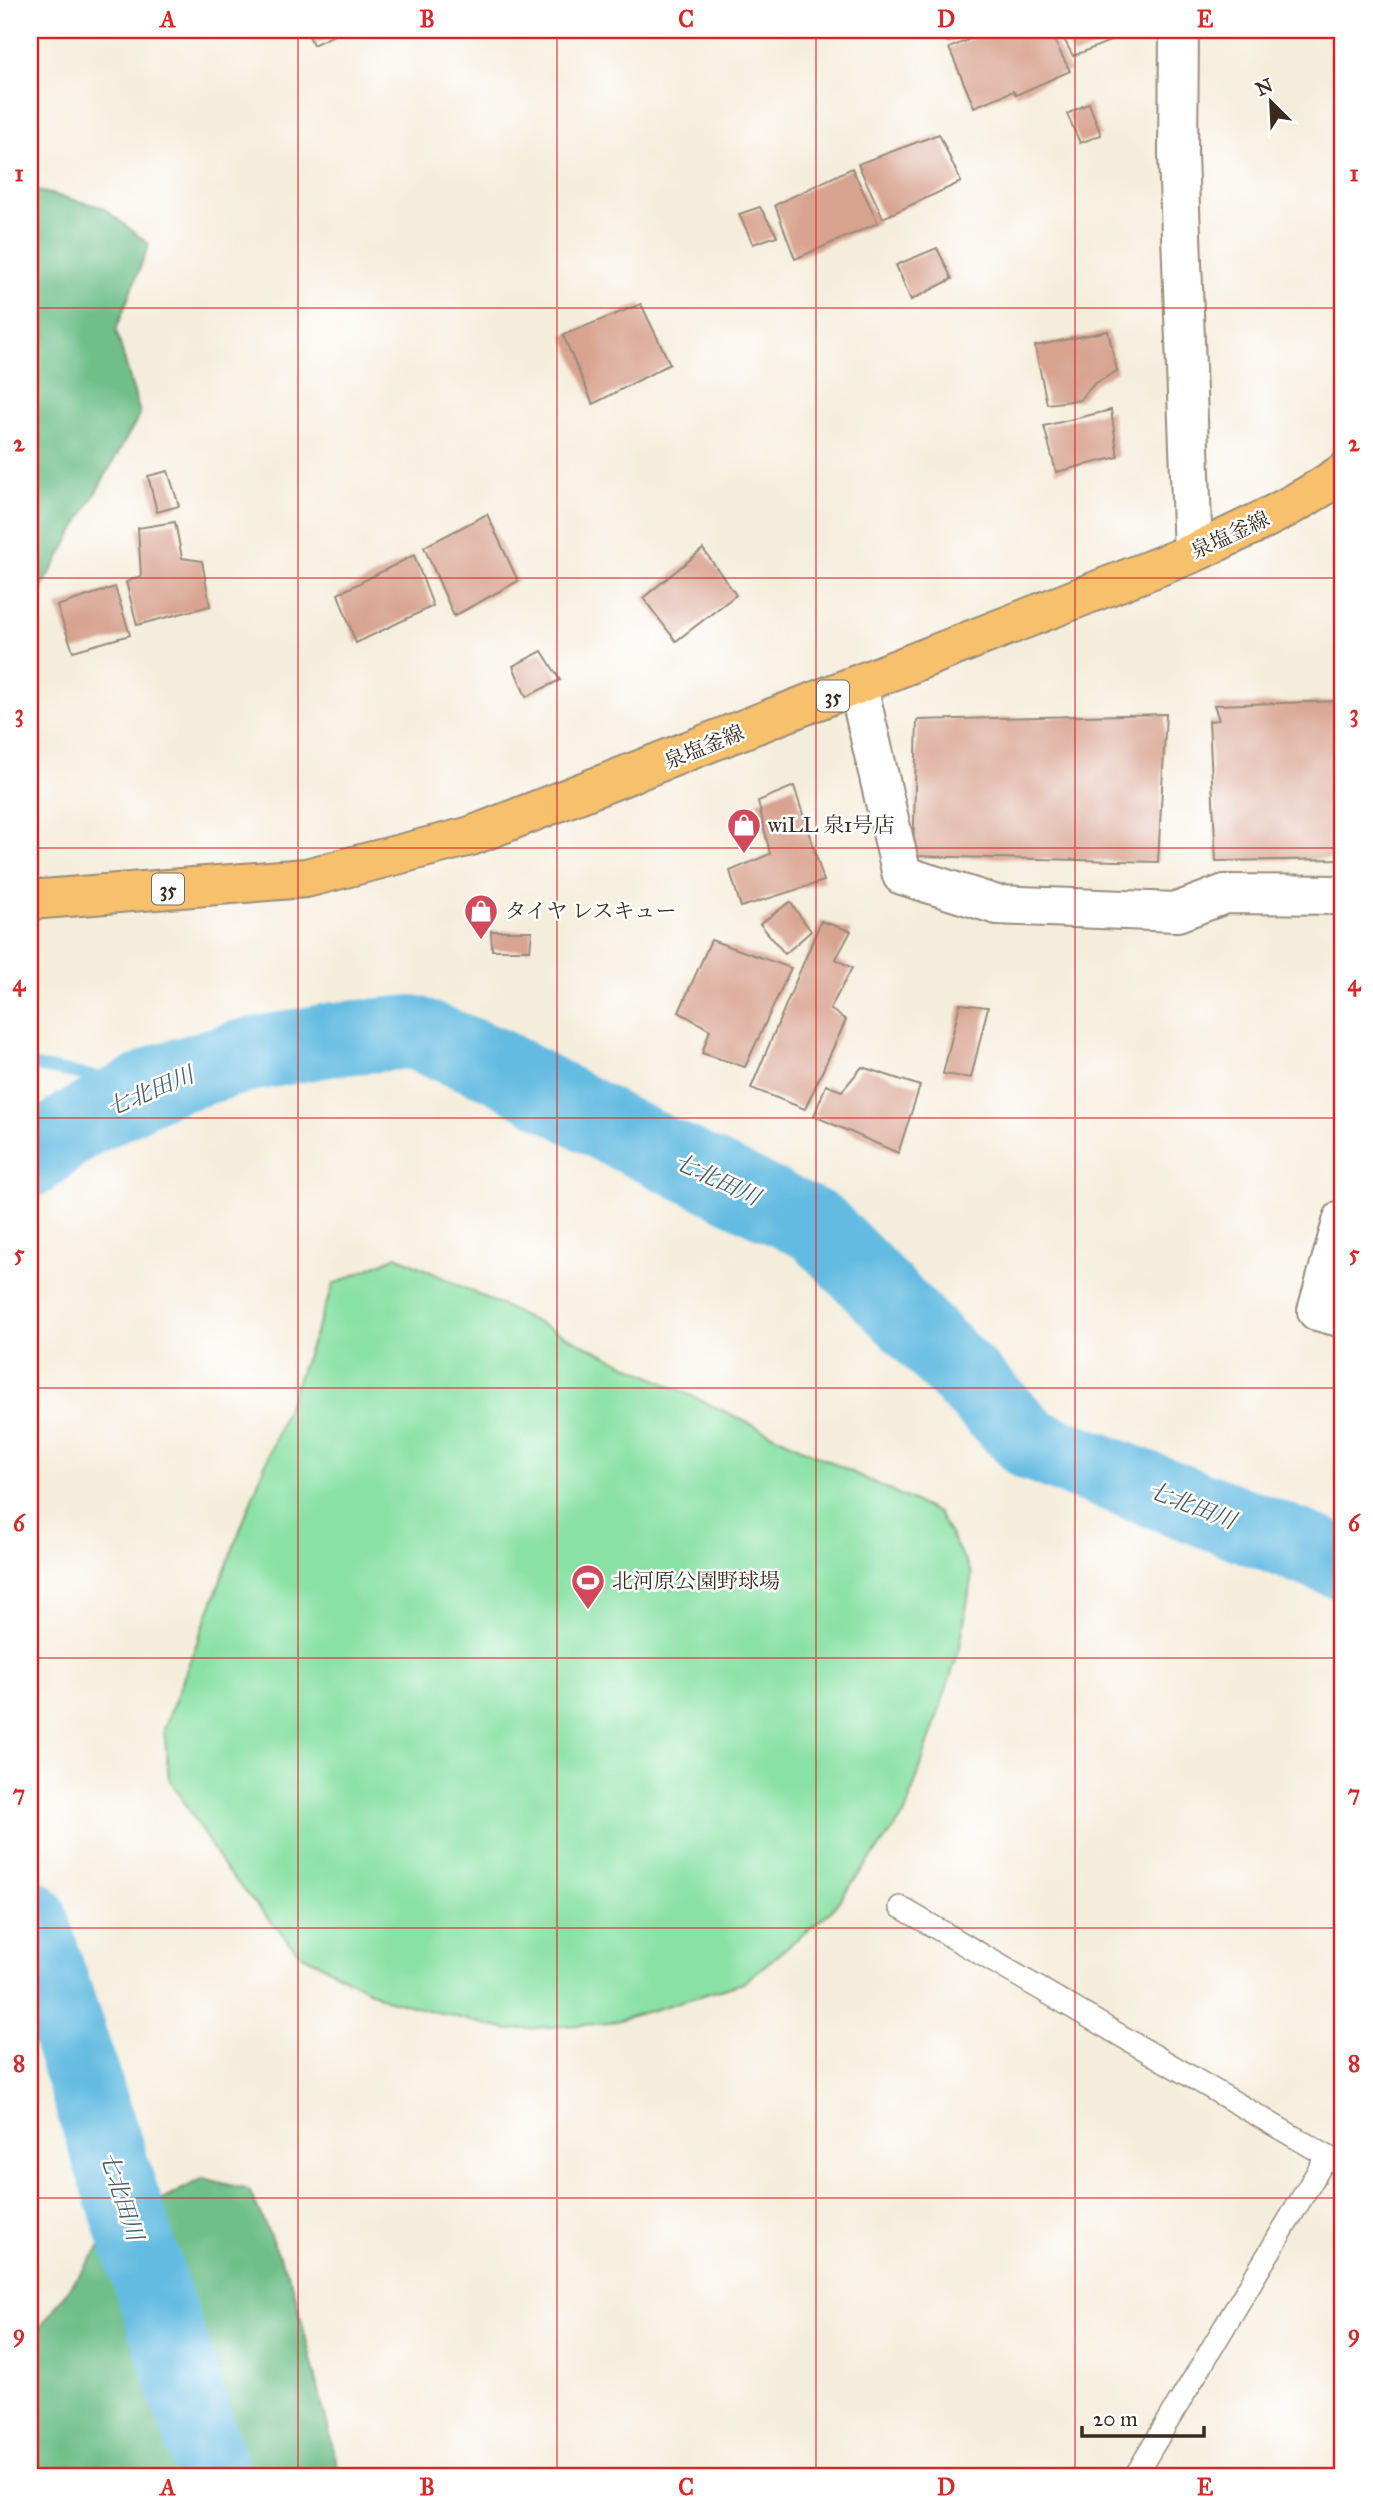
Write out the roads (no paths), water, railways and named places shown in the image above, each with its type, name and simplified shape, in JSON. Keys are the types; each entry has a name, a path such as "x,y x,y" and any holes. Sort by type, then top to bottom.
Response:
{"main road":[{"name":"泉塩釜線","path":"30,900 306,878 458,839 858,686 1193,553 1244,531 1317,492 1343,473"}],"street":[{"path":"1179,30 1178,155 1193,553"},
{"path":"858,686 902,875 997,905 1177,912 1225,894 1343,895"},
{"path":"1343,1219 1317,1311 1343,1318"}],"lane":[{"path":"900,1907 1335,2161 1135,2476"}],"waterway":[{"name":"七北田川","path":"30,1161 74,1126 163,1080 244,1056 334,1039 412,1032 496,1065 617,1131 817,1227 1031,1444 1343,1563"},
{"path":"30,1065 150,1087"},
{"name":"七北田川","path":"30,1916 214,2476"}],"place":[{"name":"wiLL 泉1号店","path":"744,855"},
{"name":"タイヤ レスキュー","path":"481,941"},
{"name":"北河原公園野球場","path":"588,1611"}]}
